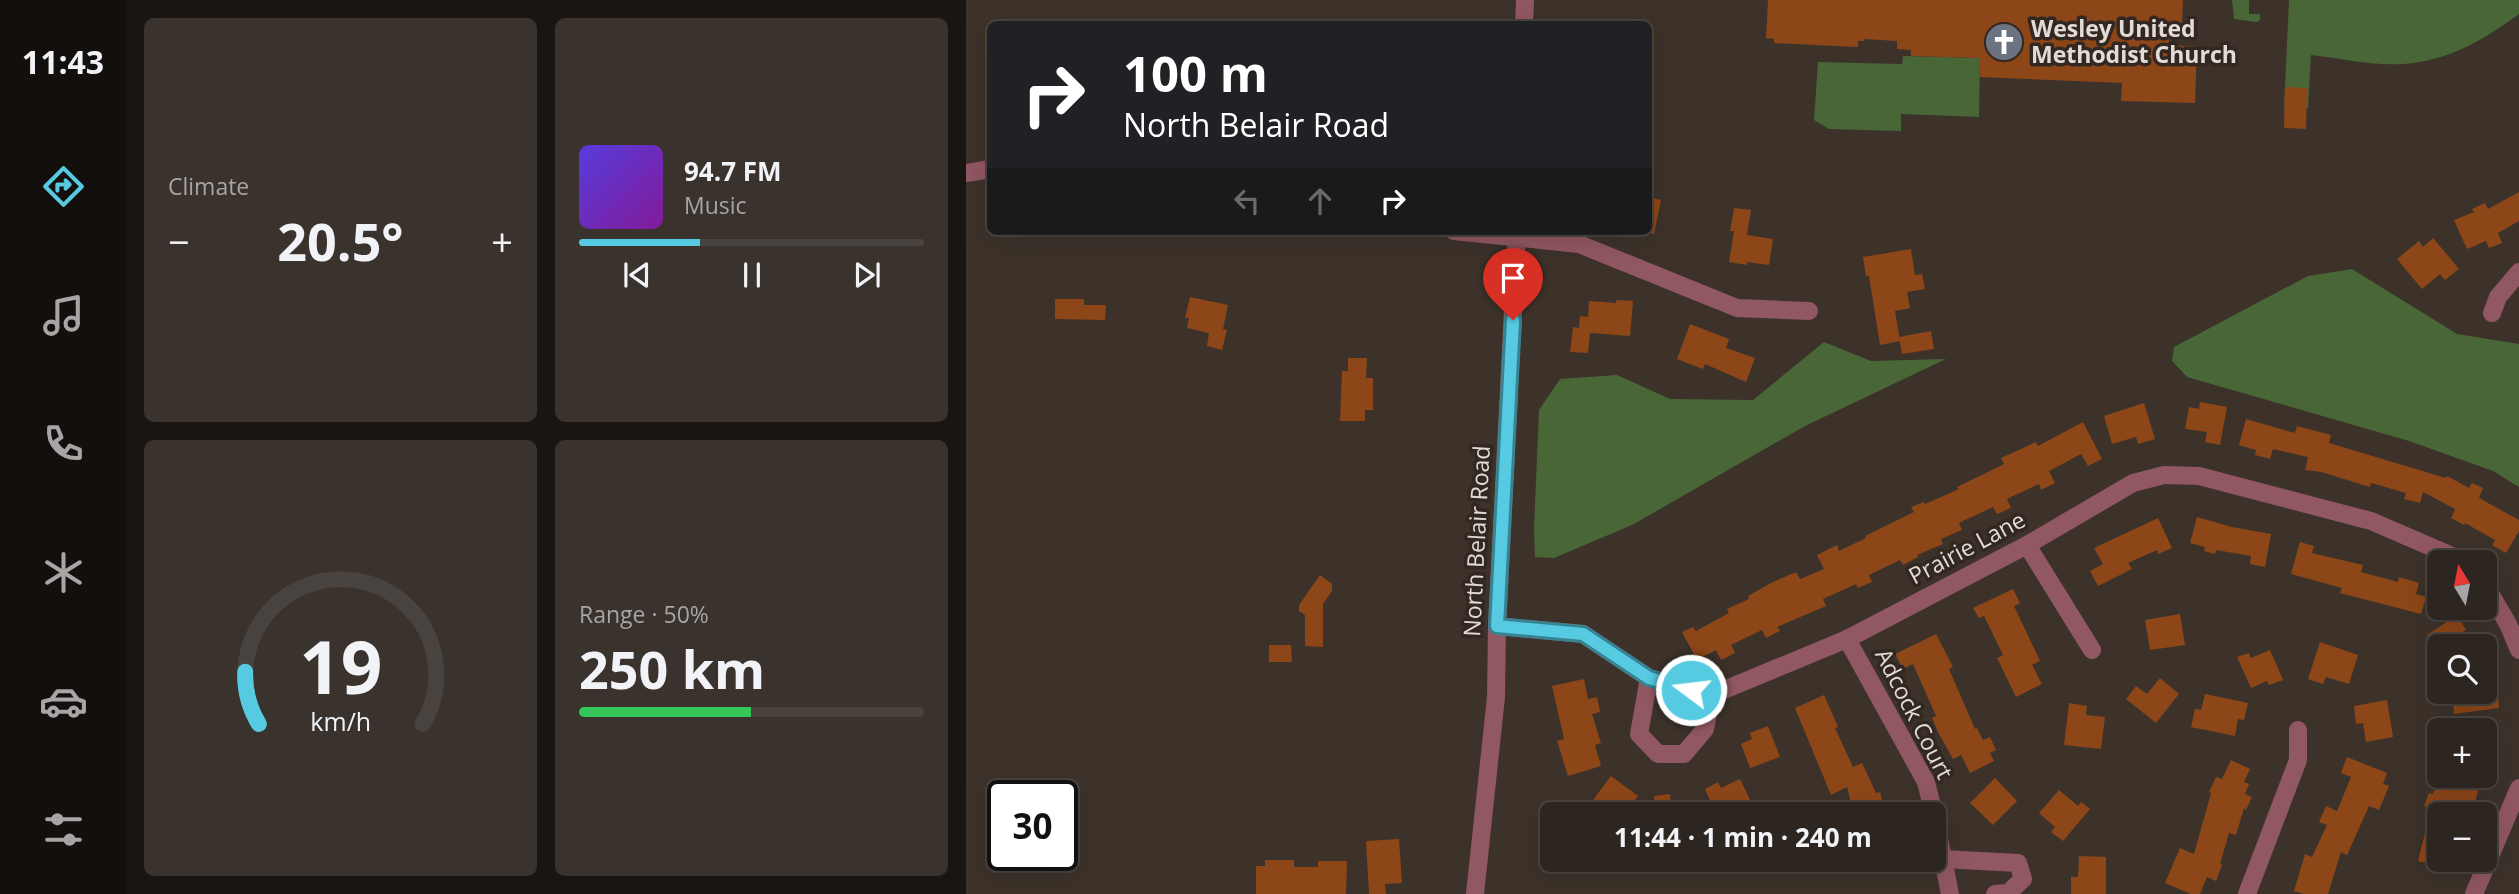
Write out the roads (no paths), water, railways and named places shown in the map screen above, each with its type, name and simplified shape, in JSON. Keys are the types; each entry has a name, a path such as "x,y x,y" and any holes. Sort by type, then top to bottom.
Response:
{"street":[{"path":"1524,21 1525,0"},
{"path":"966,173 987,170"},
{"name":"North Belair Road","path":"1475,894 1496,697 1497,626 1517,235"},
{"path":"1523,235 1579,244 1737,308 1809,311"},
{"path":"2492,313 2498,297 2519,272"},
{"name":"Prairie Lane","path":"1712,695 1847,639 2027,545 2133,483 2164,475 2199,476 2371,521 2438,550"},
{"path":"2027,545 2091,650"},
{"path":"2497,600 2513,620 2519,650"},
{"path":"1497,626 1583,634 1649,678 1712,695 1705,729 1684,754 1658,754 1639,734 1649,678"},
{"name":"Adcock Court","path":"1847,639 1926,782 1931,802"},
{"path":"2247,894 2298,760 2298,730"},
{"path":"2474,894 2519,788"},
{"path":"1946,859 2018,863 2023,879 2008,893 1995,894"},
{"name":"Adcock Court","path":"1946,871 1950,894"}],"place":[{"name":"Wesley United Methodist Church","path":"2004,42"}]}
